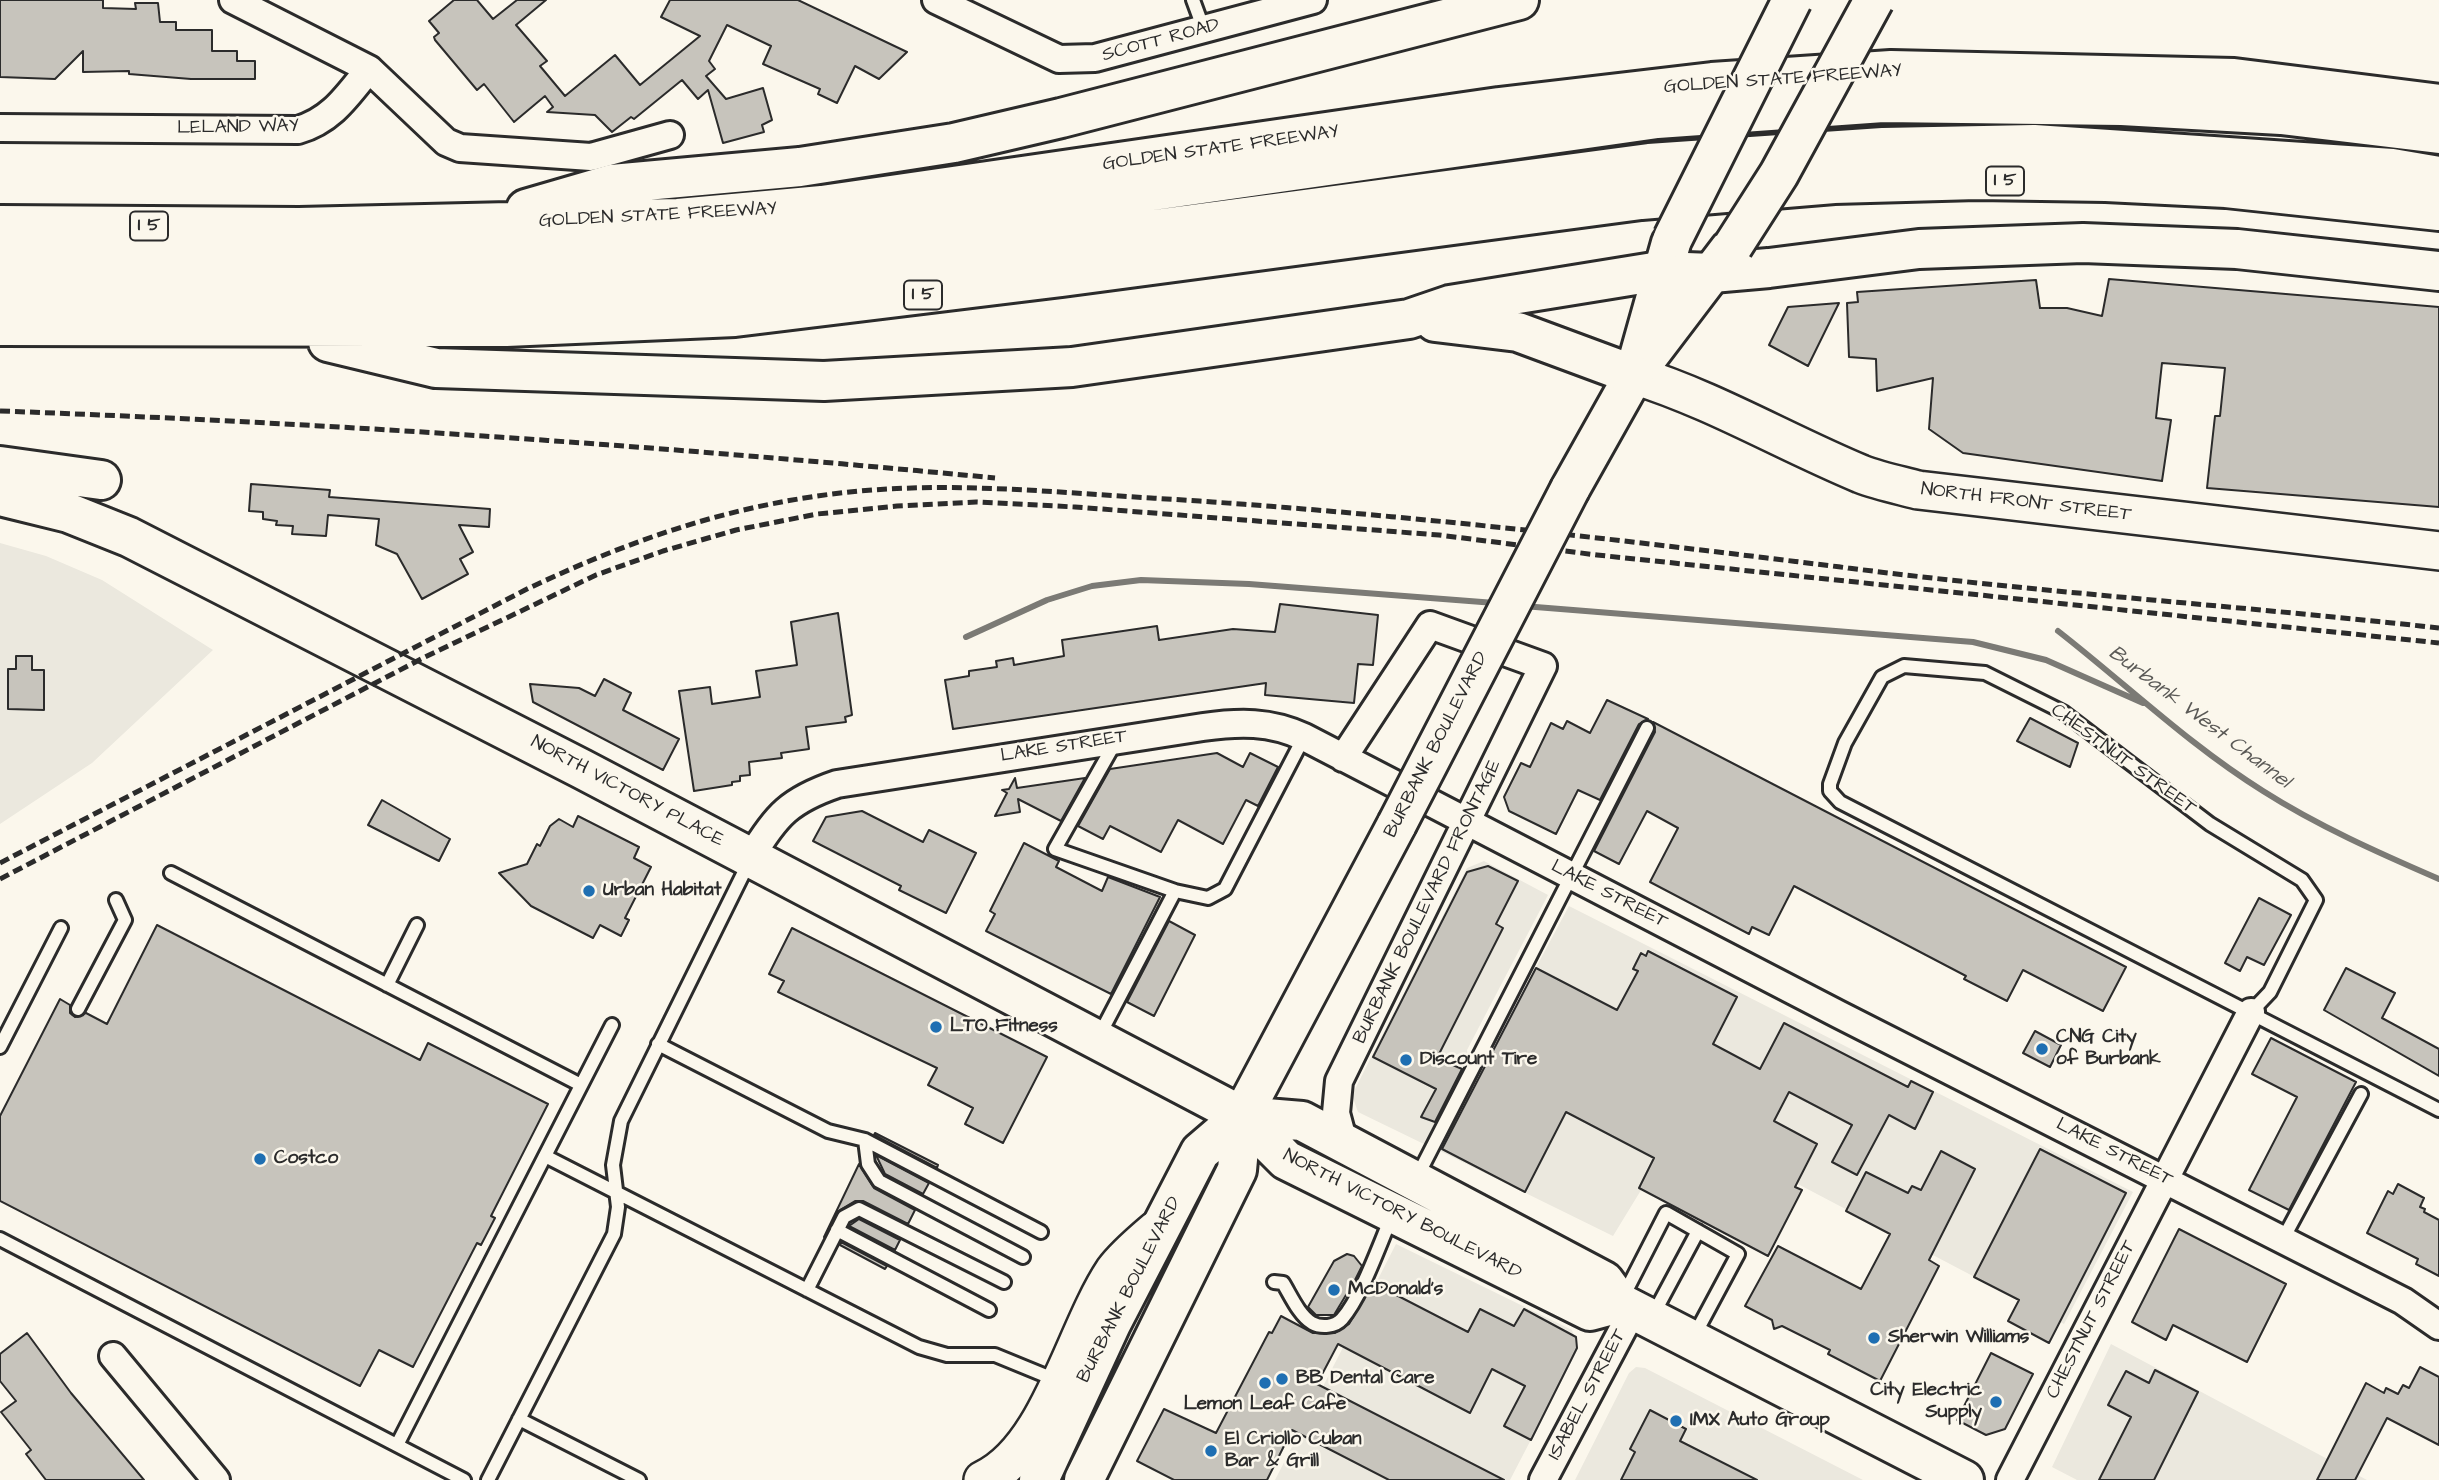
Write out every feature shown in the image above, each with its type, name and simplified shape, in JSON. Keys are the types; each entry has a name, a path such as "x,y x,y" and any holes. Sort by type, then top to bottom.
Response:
{"main road":[{"path":"470,224 612,184 800,167 954,143 1519,0"},
{"name":"BURBANK BOULEVARD","path":"1634,375 1660,271 1673,238 1792,0"},
{"name":"BURBANK BOULEVARD","path":"1040,1480 1111,1324 1200,1152 1242,1116 1593,444 1634,375 1712,273 1779,174 1874,0"},
{"name":"GOLDEN STATE FREEWAY","path":"0,225 470,224 678,218 822,205 1499,107 1712,82 1891,70 2234,78 2439,104"},
{"path":"0,255 594,256 696,249 992,214 1657,118 1883,103 2009,102 2135,106 2281,116 2439,134"},
{"path":"0,288 468,293 678,285 1005,249 1649,163 1883,147 2034,144 2392,167 2439,176"},
{"name":"I 5","path":"0,326 506,327 735,317 1035,281 1641,200 1834,184 1977,180 2160,185 2226,188 2439,211"},
{"path":"271,328 436,368 824,381 1072,367 1409,319 1450,305 1660,271 1712,273 1919,249 2083,243 2237,249 2439,271"},
{"path":"1409,319 1518,332 1634,375"},
{"name":"NORTH FRONT STREET","path":"1634,375 1682,390 1729,410 1861,474 1918,490 2439,551"},
{"path":"0,466 101,480"},
{"name":"NORTH VICTORY PLACE","path":"0,496 69,513 129,537 751,857 1242,1116"},
{"name":"BURBANK BOULEVARD","path":"1084,1480 1237,1170 1242,1116"},
{"name":"NORTH VICTORY BOULEVARD","path":"1242,1116 1302,1121 1604,1281 1635,1310 1964,1480"},
{"name":"NORTH VICTORY BOULEVARD","path":"1242,1116 1286,1160 1590,1311 1635,1310"},
{"path":"983,1480 999,1472 1025,1447 1115,1271 1161,1227"}],"street":[{"path":"233,0 369,69 446,142 460,148 591,157 670,135"},
{"name":"SCOTT ROAD","path":"936,0 1059,59 1095,58 1313,0"},
{"name":"LELAND WAY","path":"0,128 298,130 318,124 334,113 369,69"},
{"name":"BURBANK BOULEVARD FRONTAGE","path":"1343,758 1430,625 1543,666 1339,1081 1336,1113 1344,1143"},
{"name":"LAKE STREET","path":"751,857 772,821 784,809 837,784 1117,738 1256,723 1275,725 1304,737 1467,823 2283,1239 2403,1301 2439,1326"},
{"name":"CHESTNUT STREET","path":"2010,1480 2251,1012"},
{"name":"ISABEL STREET","path":"1543,1480 1635,1310"},
{"path":"113,1356 216,1480"}],"lane":[{"path":"1194,0 1204,30"},
{"name":"CHESTNUT STREET","path":"1905,666 1986,673 2063,712 2199,816 2302,880 2316,900 2270,992 2251,1012 1840,802 1830,792 1830,784 1845,743 1882,677 1905,666"},
{"path":"1415,1181 1647,728"},
{"path":"1117,738 1055,849 1175,891 1208,898 1225,889 1304,737"},
{"path":"488,1480 614,1234 618,1222 614,1165 617,1135 658,1044 751,857"},
{"path":"170,873 581,1085"},
{"path":"1096,1041 1175,891"},
{"path":"78,1009 125,920 116,900"},
{"path":"387,985 417,925"},
{"path":"0,1047 61,928"},
{"path":"2251,1012 2439,1110"},
{"path":"397,1445 612,1025"},
{"path":"658,1044 828,1131 865,1140 1041,1233"},
{"path":"2283,1239 2361,1094"},
{"path":"865,1140 868,1164 880,1181 1023,1257"},
{"path":"545,1156 933,1352 995,1356 1058,1381"},
{"path":"807,1290 848,1212 864,1209 1004,1282"},
{"path":"1274,1282 1283,1283 1311,1323 1334,1325 1342,1320 1393,1213"},
{"path":"1635,1310 1666,1213 1738,1254 1692,1339"},
{"path":"837,1230 989,1310"},
{"path":"1635,1310 1698,1231"},
{"path":"0,1239 464,1480"},
{"path":"519,1419 639,1480"}],"shaded area":[{"path":"0,543 46,556 102,580 213,650 92,763 0,824"},
{"path":"1484,861 1548,895 1467,1050 1469,1063 1428,1146 1358,1112 1352,1095 1467,868"},
{"path":"1569,906 2133,1192 2064,1324 1682,1123 1613,1236 1438,1150"},
{"path":"1396,1244 1572,1330 1578,1349 1510,1480 1275,1480"},
{"path":"2111,1344 2367,1480 2077,1480 2052,1467"},
{"name":"IMX Auto Group","path":"1636,1367 1645,1368 1863,1480 1575,1480 1629,1373"}],"building":[{"path":"0,0 103,0 103,8 136,9 135,3 158,3 160,22 176,22 176,30 212,30 212,51 237,51 237,61 255,61 255,79 191,79 129,74 129,71 83,72 83,51 55,79 0,77"},
{"path":"454,0 477,0 493,19 517,0 546,0 516,25 547,61 540,66 565,96 615,55 640,85 700,36 661,17 670,0 798,0 907,52 879,79 855,66 837,103 818,94 820,89 763,64 771,46 727,25 709,61 715,69 706,76 726,99 763,88 772,120 762,125 764,132 723,143 708,90 698,99 682,80 634,119 631,117 612,132 595,115 547,112 553,107 545,96 514,122 484,84 477,90 435,40 434,37 439,33 429,21"},
{"path":"2109,279 2439,307 2439,507 2207,488 2215,416 2220,416 2225,368 2162,363 2156,418 2171,420 2162,481 1963,453 1929,429 1933,378 1877,391 1876,359 1849,357 1847,303 1858,302 1857,292 2036,280 2040,308 2067,308 2102,316"},
{"path":"1839,303 1808,366 1769,345 1788,307"},
{"path":"251,484 330,490 329,497 490,509 489,527 459,525 473,552 460,559 468,574 422,599 397,554 376,545 379,519 328,515 326,536 292,534 293,526 276,525 277,521 263,519 263,512 249,511"},
{"path":"1280,604 1378,615 1373,665 1358,664 1354,703 1265,695 1266,683 953,729 945,680 969,676 969,671 997,667 996,661 1013,658 1014,665 1064,656 1062,640 1157,626 1159,640 1233,629 1275,632"},
{"path":"838,613 852,715 845,717 846,722 806,727 809,749 781,753 782,758 749,762 750,775 740,776 740,781 732,782 732,785 694,791 679,691 710,687 712,704 760,697 756,671 797,665 791,622"},
{"path":"16,656 32,656 32,670 44,670 44,710 8,709 8,669 16,669"},
{"path":"604,679 631,693 623,710 679,739 663,770 533,702 530,684 579,688 595,696"},
{"path":"1607,700 1648,719 1639,724 1600,800 1578,790 1556,834 1509,811 1504,797 1521,763 1530,767 1551,723 1563,729 1567,721 1590,733"},
{"path":"2030,718 2078,743 2070,767 2017,741"},
{"path":"1653,722 2126,967 2103,1011 2023,970 2007,1001 1964,979 1966,976 1794,886 1769,935 1752,927 1749,934 1650,882 1678,828 1647,811 1619,864 1594,851 1655,732"},
{"path":"1217,753 1243,767 1250,753 1278,767 1258,806 1246,800 1223,844 1178,820 1161,852 1110,826 1103,839 1078,826 1110,769"},
{"path":"1015,778 1017,788 1085,778 1061,821 1018,799 1020,812 995,816 1007,793 1002,790 1009,789"},
{"path":"382,800 450,839 439,861 368,825"},
{"path":"862,811 923,842 929,830 976,853 946,913 899,890 901,886 813,841 826,817"},
{"name":"Urban Habitat","path":"578,816 639,847 634,858 651,867 625,918 629,920 621,936 600,925 593,938 531,906 499,873 527,864 550,826 559,819 573,827"},
{"path":"1024,843 1059,861 1056,867 1102,891 1108,877 1160,897 1111,994 986,931 995,914 990,911"},
{"path":"1488,866 1518,881 1496,924 1503,928 1437,1058 1462,1069 1435,1122 1421,1117 1436,1089 1373,1057 1467,872"},
{"path":"2259,898 2291,915 2264,965 2247,957 2240,971 2225,963"},
{"path":"1169,921 1195,935 1154,1016 1127,1002"},
{"name":"Costco","path":"157,925 420,1060 428,1043 548,1104 491,1216 495,1218 481,1245 477,1243 413,1367 379,1350 360,1386 0,1201 0,1116 60,999 70,1005 70,1013 75,1017 86,1013 107,1024"},
{"path":"792,928 1047,1057 1003,1143 965,1124 973,1108 928,1085 937,1068 778,992 784,981 769,974"},
{"path":"1648,951 1737,997 1713,1044 1760,1069 1784,1023 1908,1087 1911,1081 1933,1092 1915,1129 1889,1115 1857,1175 1832,1162 1852,1125 1789,1092 1774,1121 1817,1144 1795,1187 1802,1190 1768,1256 1639,1188 1654,1158 1566,1112 1525,1192 1442,1149 1536,968 1617,1010 1638,971 1633,969 1641,953 1646,956"},
{"path":"2346,968 2395,993 2382,1018 2439,1049 2439,1076 2324,1010"},
{"name":"CNG City of Burbank","path":"2035,1031 2061,1045 2050,1067 2023,1053"},
{"path":"2271,1038 2356,1082 2289,1210 2249,1190 2297,1097 2252,1074"},
{"path":"875,1133 938,1165 937,1168 874,1135"},
{"path":"2040,1149 2126,1193 2049,1343 2008,1321 2019,1300 1974,1277"},
{"path":"1941,1151 1975,1169 1929,1260 1939,1266 1880,1381 1828,1354 1830,1350 1782,1326 1774,1329 1772,1320 1745,1306 1778,1246 1861,1289 1890,1234 1846,1211 1866,1172 1908,1193 1912,1186 1921,1190"},
{"path":"876,1155 929,1183 923,1194 885,1174"},
{"path":"859,1164 874,1188 915,1210 908,1224 863,1201 855,1201 837,1212 824,1237"},
{"path":"2398,1184 2424,1198 2420,1207 2439,1220 2439,1276 2416,1264 2418,1259 2367,1233 2388,1191 2393,1194"},
{"path":"859,1219 900,1240 895,1250 849,1226"},
{"path":"2179,1229 2286,1284 2247,1362 2173,1325 2166,1340 2132,1322"},
{"path":"841,1242 887,1266 885,1269 840,1245"},
{"name":"McDonald's","path":"1347,1254 1354,1256 1362,1266 1355,1280 1334,1315 1316,1315 1308,1307 1334,1261"},
{"path":"1373,1283 1468,1332 1480,1309 1514,1326 1524,1309 1576,1337 1577,1348 1531,1440 1504,1426 1525,1386 1492,1369 1470,1413 1338,1344 1317,1384 1504,1480 1389,1480 1292,1430 1267,1480 1174,1480 1137,1461 1164,1409 1216,1433 1269,1332 1272,1333 1281,1316 1313,1333 1335,1333 1349,1324"},
{"path":"27,1333 71,1393 144,1480 46,1480 26,1454 31,1450 1,1412 16,1401 0,1381 0,1354"},
{"path":"1991,1353 2033,1374 2005,1429 1986,1435 1957,1420"},
{"path":"2420,1367 2439,1377 2439,1445 2387,1418 2355,1480 2317,1480 2366,1383 2384,1393 2386,1388 2398,1394 2403,1385 2409,1388"},
{"path":"2155,1370 2198,1392 2154,1480 2099,1480 2131,1417 2108,1405 2126,1371 2149,1383"},
{"path":"1650,1410 1686,1429 1680,1441 1757,1480 1621,1480 1635,1452 1630,1449"}],"waterway":[{"path":"966,637 1047,600 1092,586 1141,580 1249,584 1495,603"},
{"path":"1523,606 1973,642 2046,660 2143,703"},
{"name":"Burbank West Channel","path":"2058,631 2209,754 2263,791 2327,827 2439,879"}],"railway":[{"path":"0,411 498,437 995,478"},
{"path":"0,863 525,590 594,559 700,521 773,503 853,492 981,488 1326,511 1587,537 1995,585 2439,628"},
{"path":"0,879 423,658 596,575 663,551 736,530 817,514 897,506 976,502 1075,507 1439,535 1597,555 2439,643"}],"place":[{"name":"Urban Habitat","path":"589,891"},
{"name":"LTO Fitness","path":"936,1027"},
{"name":"CNG City of Burbank","path":"2042,1049"},
{"name":"Discount Tire","path":"1406,1060"},
{"name":"Costco","path":"260,1159"},
{"name":"McDonald's","path":"1334,1290"},
{"name":"Sherwin Williams","path":"1874,1338"},
{"name":"BB Dental Care","path":"1282,1379"},
{"name":"Lemon Leaf Cafe","path":"1265,1383"},
{"name":"City Electric Supply","path":"1996,1402"},
{"name":"IMX Auto Group","path":"1676,1421"},
{"name":"El Criollo Cuban Bar & Grill","path":"1211,1451"}]}
